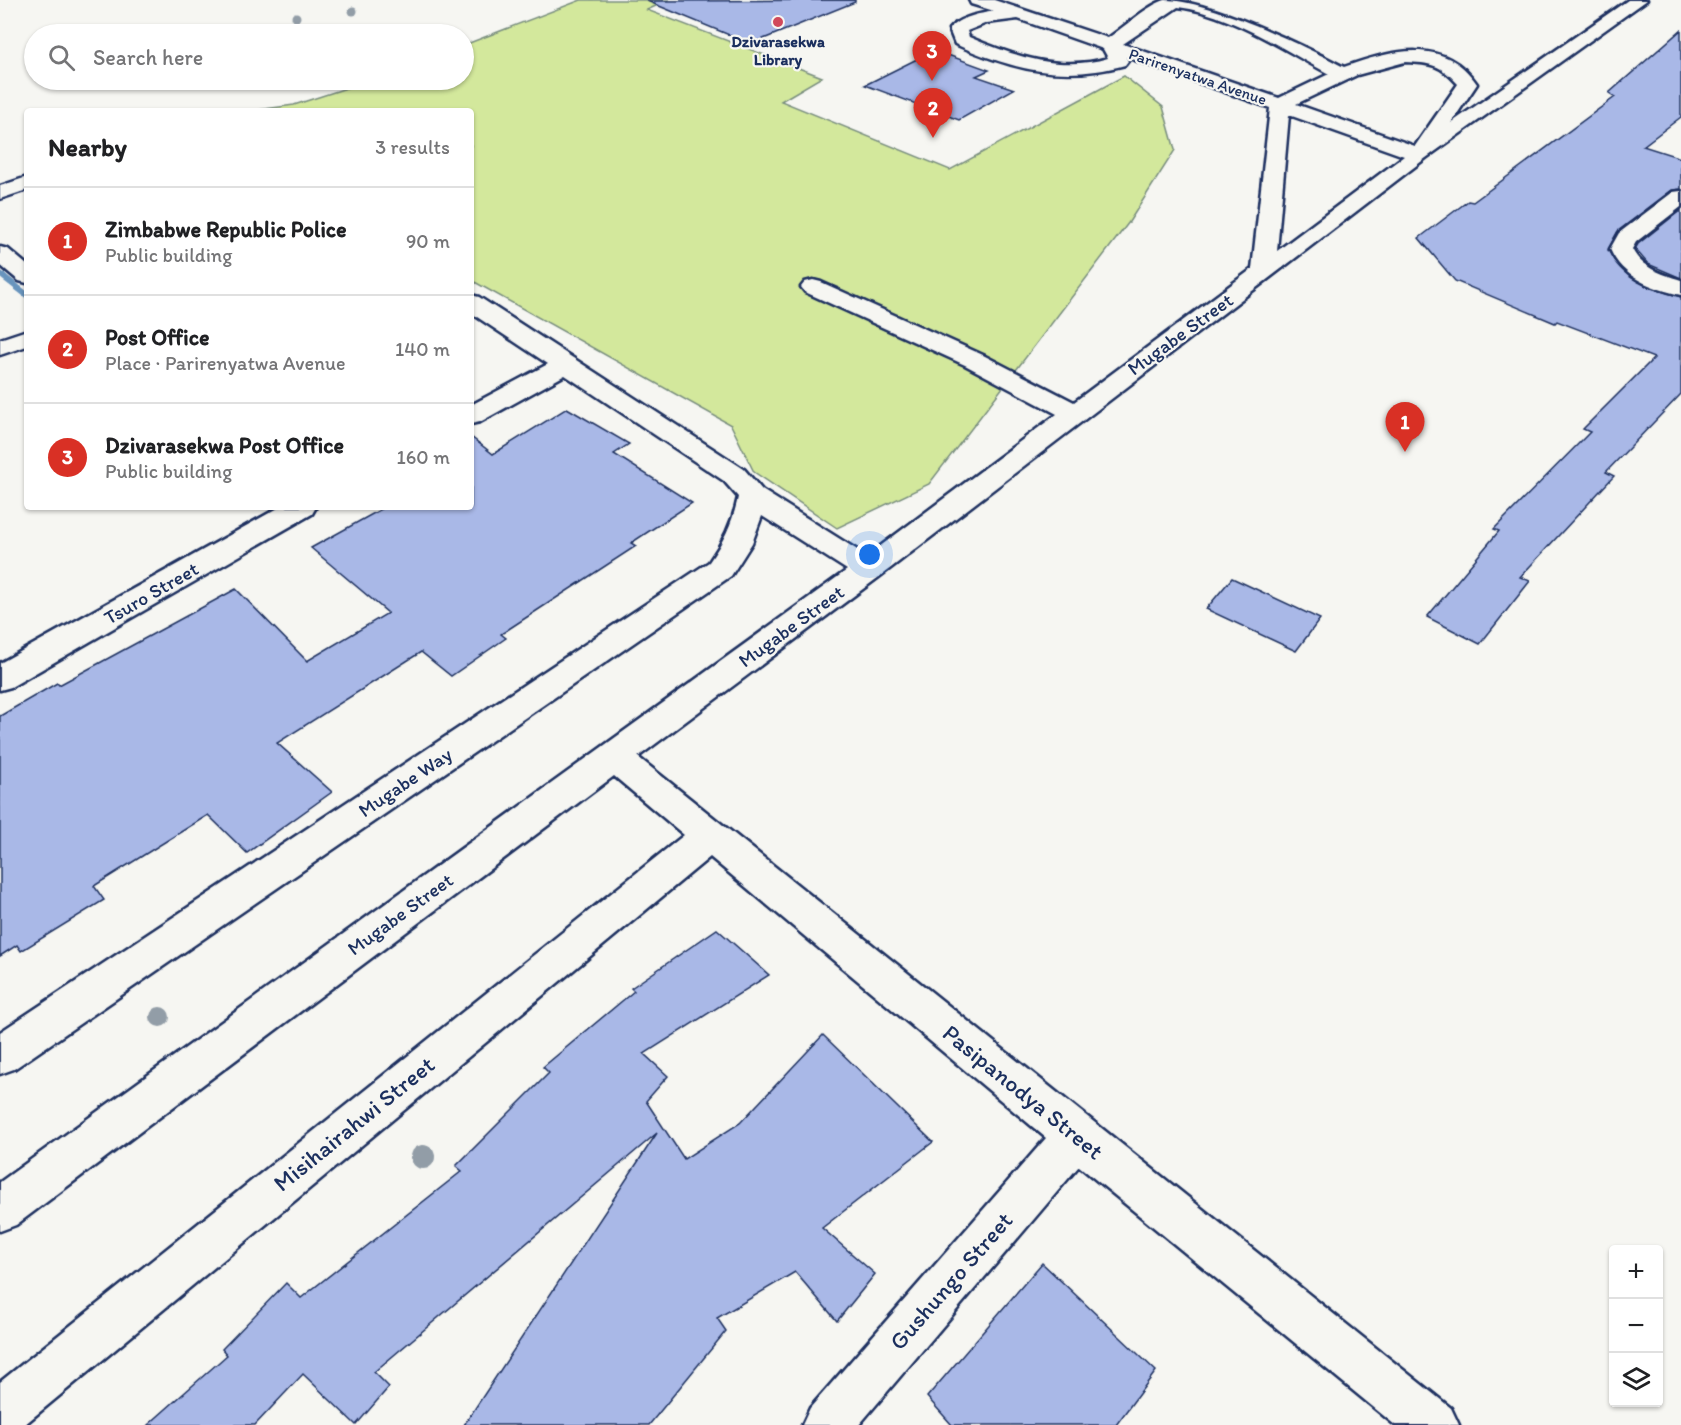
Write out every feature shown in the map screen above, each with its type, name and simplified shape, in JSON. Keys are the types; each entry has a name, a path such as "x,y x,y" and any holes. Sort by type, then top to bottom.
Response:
{"street":[{"name":"Mugabe Street","path":"0,1209 868,570 1074,412 1263,273 1419,154 1640,0"},
{"name":"Parirenyatwa Avenue","path":"986,1 1419,154"},
{"path":"1023,15 995,15 974,20 958,29 961,40 981,50 1062,70 1104,67 1119,61 1110,45 1174,2 1187,1 1234,16 1272,34 1344,75"},
{"path":"1263,273 1280,105 1344,75 1393,57 1414,55 1444,61 1457,69 1468,84 1419,154"},
{"path":"0,193 24,184"},
{"path":"1681,198 1627,238 1621,249 1624,259 1635,269 1681,288"},
{"path":"0,254 24,274"},
{"path":"813,287 974,360 1074,412"},
{"path":"474,304 868,570"},
{"path":"0,348 24,338"},
{"path":"474,414 566,364"},
{"name":"Mugabe Way","path":"0,1055 720,568 748,523 743,486"},
{"name":"Tsuro Street","path":"0,678 297,510"},
{"name":"Pasipanodya Street","path":"613,756 1076,1136 1434,1425"},
{"name":"Misihairahwi Street","path":"0,1413 709,836"},
{"name":"Gushungo Street","path":"827,1425 1076,1136"}],"green space":[{"path":"581,0 669,0 647,10 822,77 781,101 950,170 1124,76 1163,107 1175,150 1129,222 929,484 837,528 754,472 731,425 474,282 474,108 272,108 294,105 340,90 474,90 474,41"}],"building":[{"path":"855,0 855,2 751,44 647,1"},
{"path":"1681,30 1681,117 1643,146 1681,158 1681,189 1672,190 1618,231 1608,250 1629,276 1648,287 1681,297 1681,394 1606,472 1614,476 1520,577 1530,581 1480,644 1427,617 1499,531 1494,529 1590,432 1583,429 1654,358 1557,321 1555,323 1455,281 1419,238 1468,201 1473,202 1615,97 1609,93"},
{"path":"945,45 945,54 989,70 976,76 1014,89 959,120 865,85"},
{"path":"1681,210 1681,278 1648,264 1635,249 1638,244"},
{"path":"567,408 629,444 614,454 692,503 631,543 636,546 501,634 506,638 451,676 421,652 277,743 332,792 247,853 208,815 94,886 104,900 21,951 17,945 0,956 0,716 57,683 59,685 236,589 307,661 388,613 311,548 380,510 474,510 474,439 493,454"},
{"path":"1232,578 1320,619 1296,651 1206,609"},
{"path":"717,929 769,975 644,1054 668,1076 646,1101 684,1159 740,1123 823,1035 933,1142 822,1228 875,1274 837,1321 795,1272 717,1318 726,1331 649,1425 464,1425 657,1133 374,1372 389,1387 356,1425 303,1374 255,1425 148,1425 227,1355 222,1349 286,1283 301,1298 462,1171 456,1166 549,1073 543,1067 634,991 631,988"},
{"path":"1042,1263 1156,1371 1116,1425 952,1425 927,1397"}],"waterway":[{"path":"0,273 24,293"}],"place":[{"name":"Dzivarasekwa Library","path":"778,22"},
{"name":"Dzivarasekwa Post Office","path":"932,81"},
{"name":"Post Office","path":"933,138"},
{"name":"Zimbabwe Republic Police","path":"1405,452"}]}
